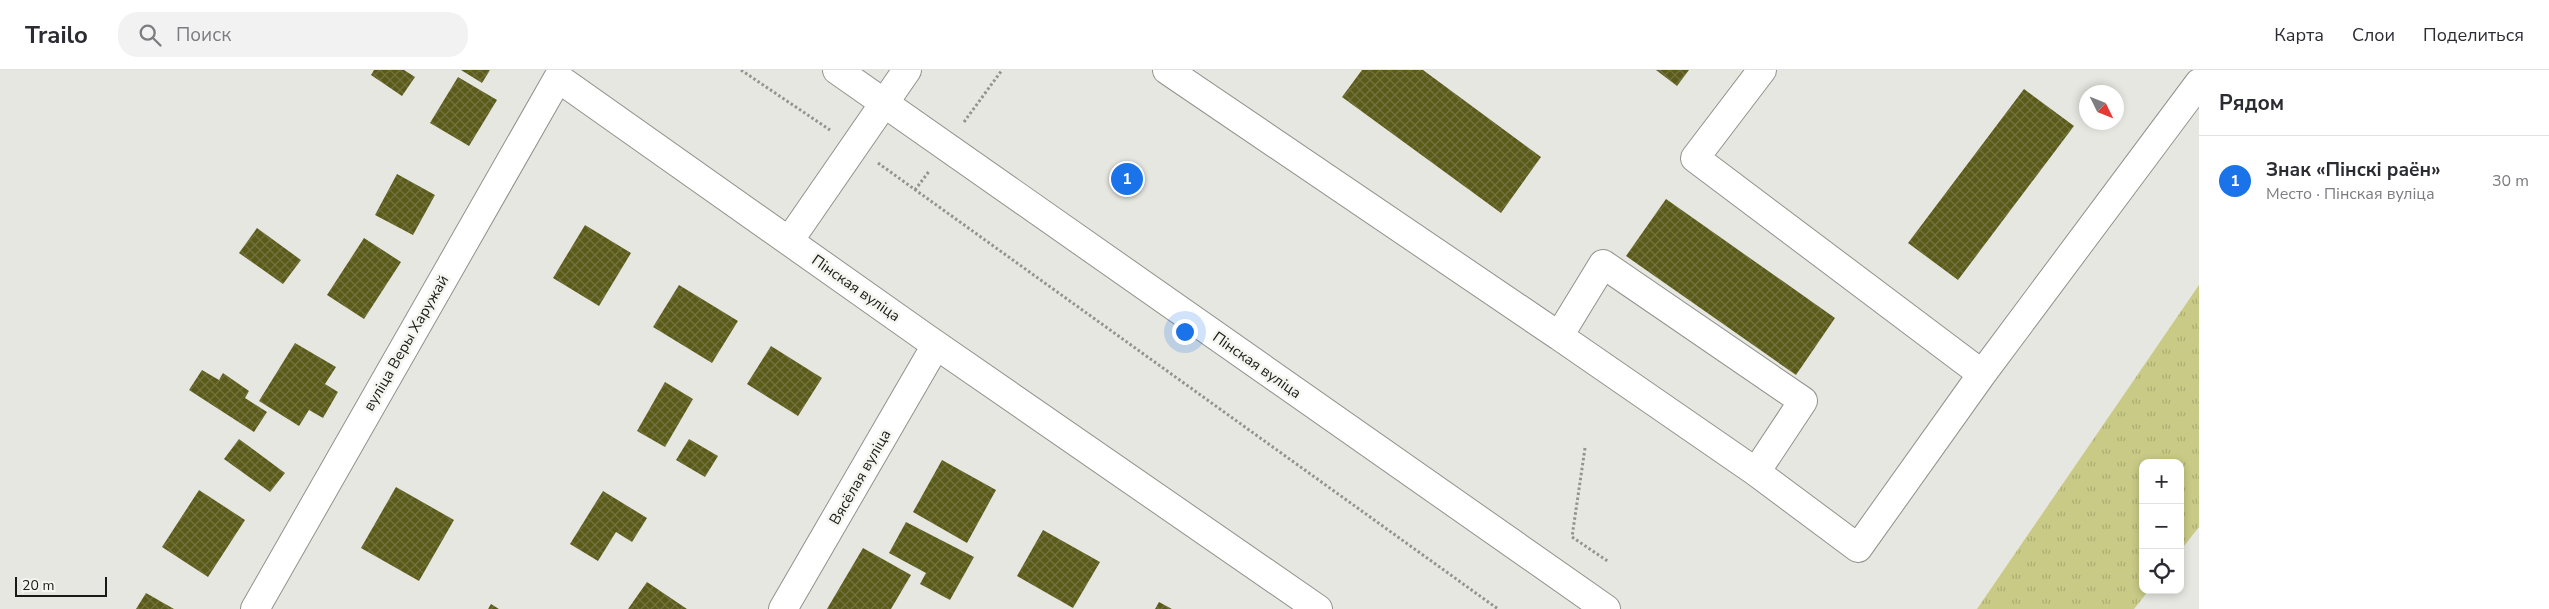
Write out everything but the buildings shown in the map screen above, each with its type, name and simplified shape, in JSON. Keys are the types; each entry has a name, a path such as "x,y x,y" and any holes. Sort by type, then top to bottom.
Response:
{"street":[{"name":"Пінская вуліца","path":"837,70 1606,609"},
{"path":"788,241 907,70"},
{"path":"1167,70 1756,472 1858,548 1982,374 2199,83"},
{"path":"1762,70 1695,158 1982,374"},
{"name":"Пінская вуліца","path":"558,78 1300,604"},
{"name":"вуліца Веры Харужай","path":"255,609 558,78"},
{"path":"1559,336 1603,264 1803,401 1756,472"},
{"name":"Вясёлая вуліца","path":"783,609 936,345"}],"path":[{"path":"741,70 854,146 1498,609"},
{"path":"1586,448 1572,537 1609,562"}],"green space":[{"path":"2199,285 2199,527 2184,546 2184,459 2139,459 2139,594 2146,594 2134,609 1977,609"}],"place":[{"name":"Знак «Пінскі раён»","path":"1127,179"}]}
